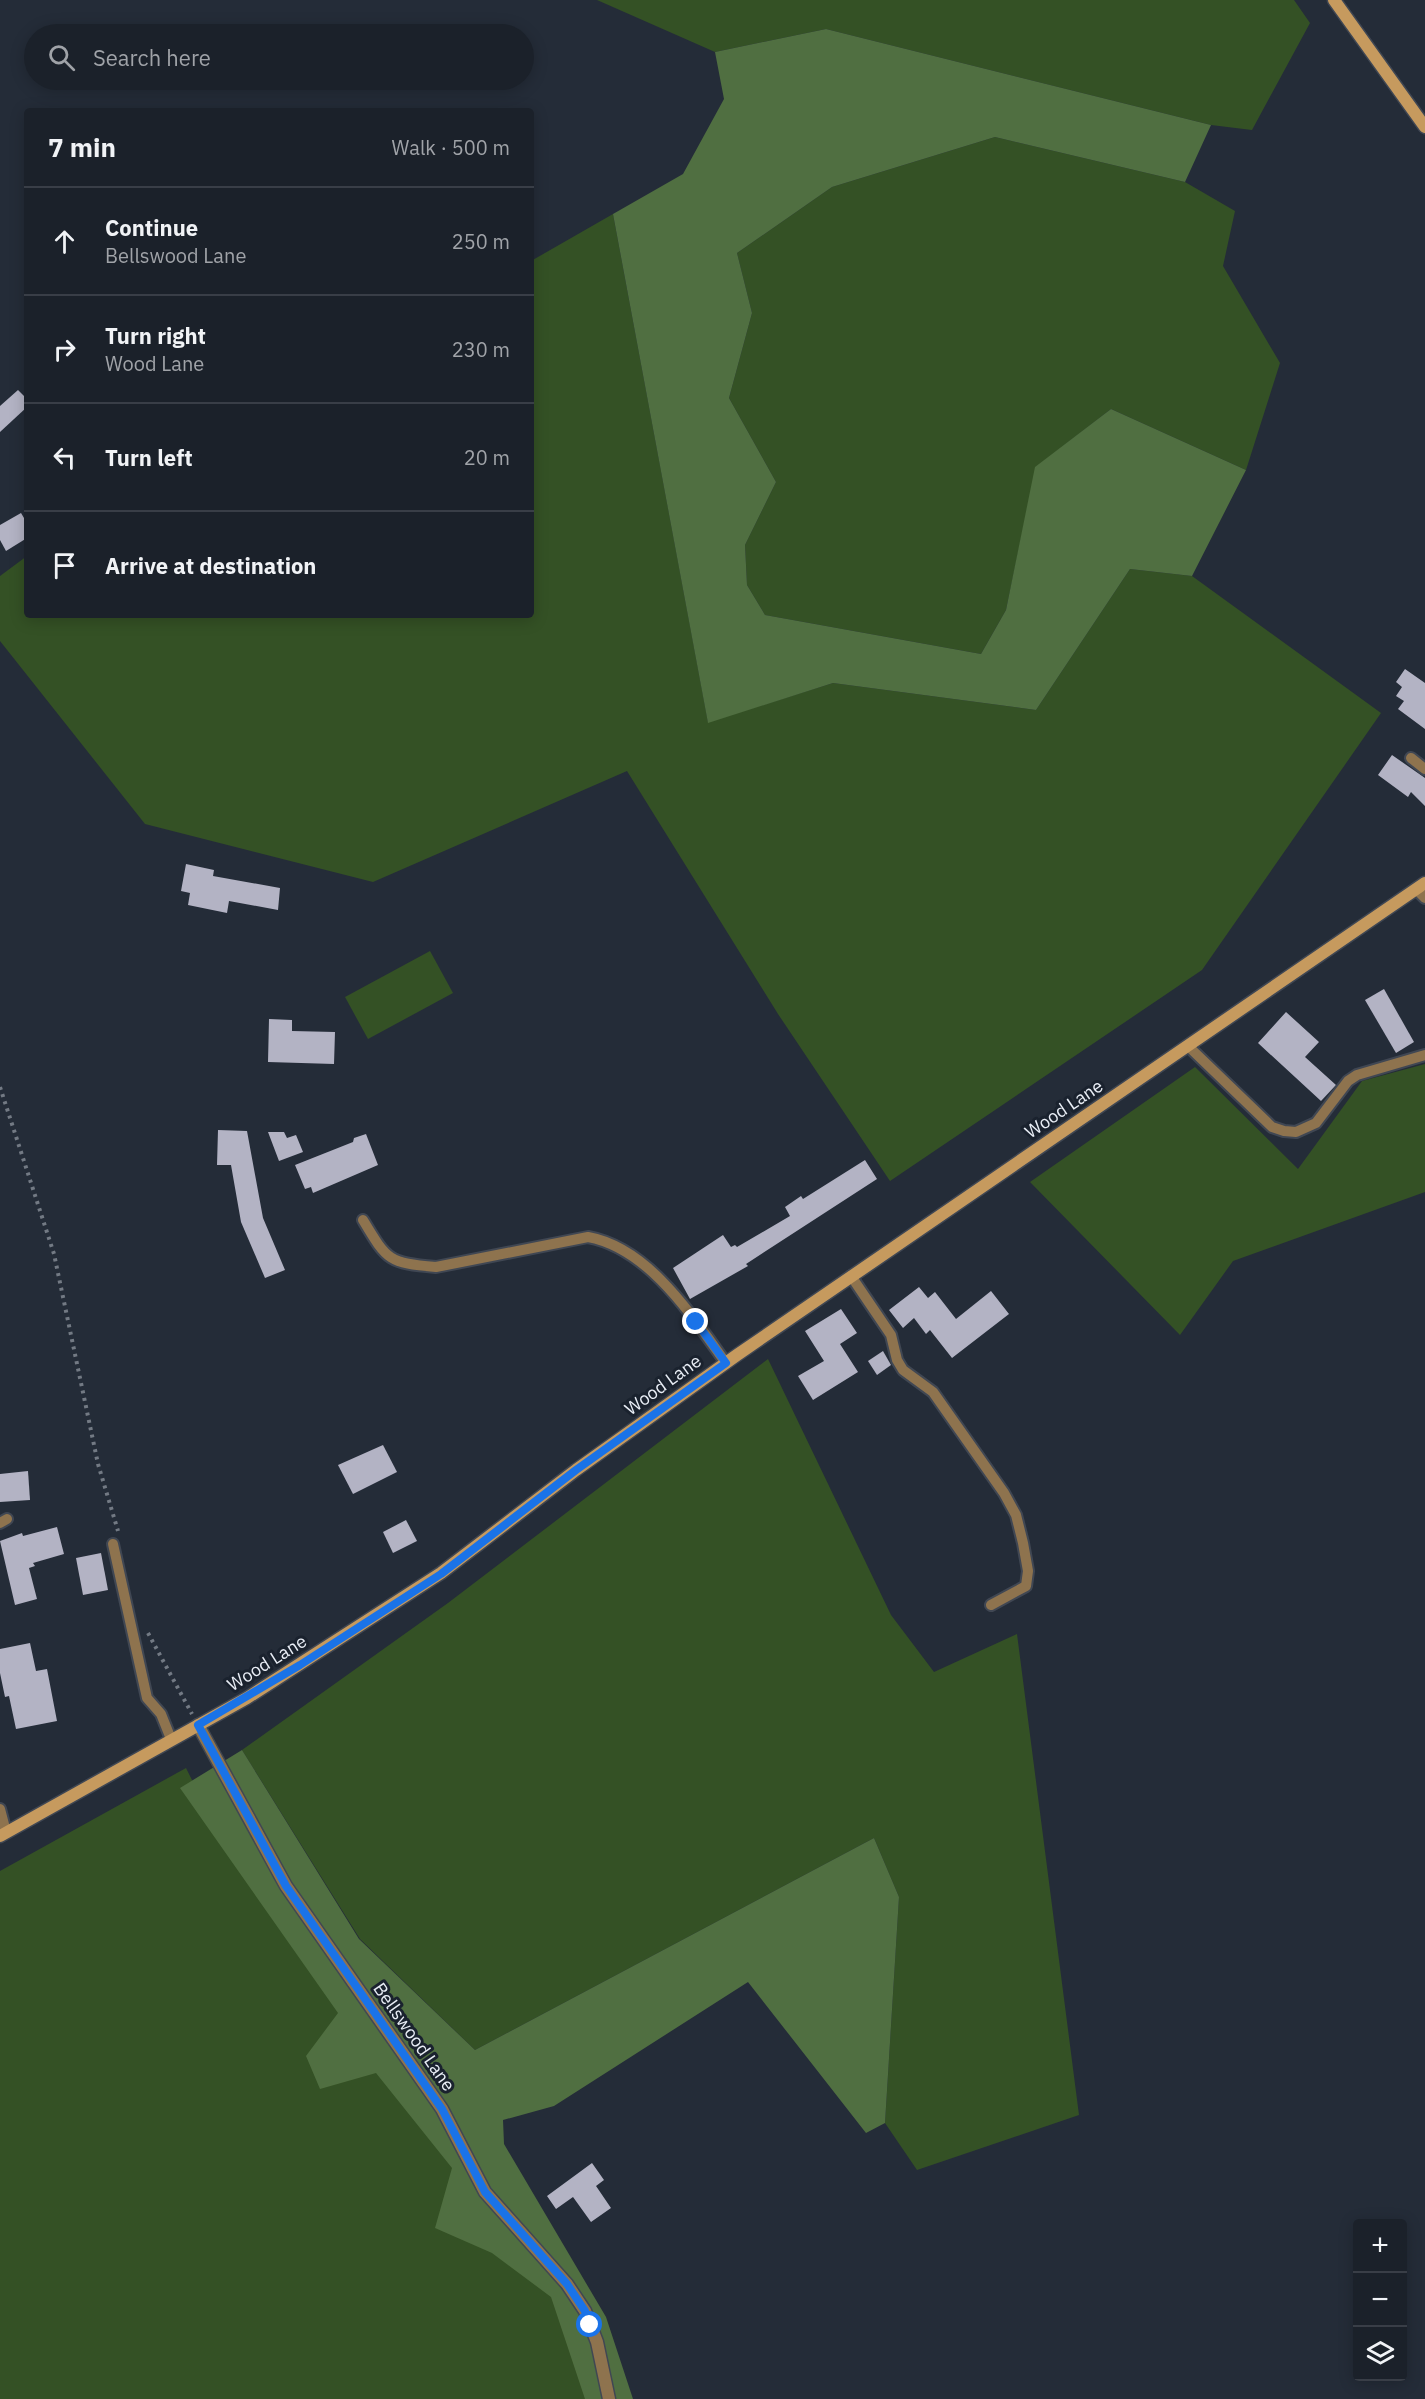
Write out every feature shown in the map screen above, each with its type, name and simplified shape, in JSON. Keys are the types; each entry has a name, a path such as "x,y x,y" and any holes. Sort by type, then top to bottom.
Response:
{"street":[{"path":"1334,0 1425,127"},
{"name":"Wood Lane","path":"3,1834 300,1665 441,1574 576,1470 726,1363 1188,1046 1422,890"},
{"name":"Bellswood Lane","path":"198,1725 286,1886 442,2109 485,2192 567,2284 585,2311 597,2342 609,2399"}],"lane":[{"path":"1411,758 1425,769"},
{"path":"1188,1046 1272,1127 1296,1132 1316,1123 1348,1081 1358,1075 1425,1055"},
{"path":"363,1220 383,1254 403,1264 436,1267 588,1237 605,1240 627,1252 657,1277 696,1322 726,1363"},
{"path":"851,1276 891,1335 897,1360 903,1370 933,1392 1004,1493 1016,1515 1028,1571 1026,1586 991,1605"},
{"path":"117,1544 147,1698 162,1714 171,1739"},
{"path":"0,1809 3,1834"}],"path":[{"path":"0,1087 54,1254 117,1544"},
{"path":"145,1622 198,1725"}],"green space":[{"path":"597,0 1294,0 1310,23 1252,130 1211,125 826,29 715,52"},
{"path":"826,29 1211,125 1185,182 995,137 832,187 737,253 752,313 729,398 776,482 745,545 747,585 765,615 981,654 1006,610 1035,467 1111,409 1246,470 1192,576 1130,569 1036,710 833,683 708,723 613,214 683,174 724,99 715,52"},
{"path":"995,137 1185,182 1235,211 1223,266 1280,363 1246,470 1111,409 1036,467 1006,610 981,654 765,615 747,585 745,545 776,482 729,398 752,313 737,253 832,187"},
{"path":"613,214 708,722 833,683 1036,710 1130,569 1192,576 1381,713 1202,970 890,1181 778,1014 627,771 373,882 145,824 0,641 0,576 24,558 24,618 534,618 534,259"},
{"path":"430,951 453,993 368,1039 345,997"},
{"path":"1425,1064 1425,1192 1233,1261 1180,1335 1030,1182 1195,1067 1298,1169 1362,1081"},
{"path":"768,1359 891,1615 934,1672 1017,1634 1079,2115 917,2170 885,2123 899,1897 874,1838 475,2050 360,1939 242,1750 448,1603"},
{"path":"242,1750 359,1939 475,2050 874,1838 899,1897 885,2123 866,2133 748,1982 554,2106 503,2120 504,2144 606,2317 633,2399 585,2399 551,2297 492,2253 435,2228 452,2168 376,2073 320,2089 306,2056 338,2013 180,1788"},
{"path":"186,1768 192,1780 558,2293 599,2399 0,2399 0,1871"}],"building":[{"path":"18,390 24,396 24,410 0,432 0,406"},
{"path":"21,513 24,518 24,540 6,551 0,540 0,525"},
{"path":"1405,669 1425,683 1425,729 1398,709 1404,701 1396,696 1402,687 1396,682"},
{"path":"1392,755 1425,778 1425,806 1411,792 1408,797 1378,775"},
{"path":"186,864 214,870 213,876 280,888 278,910 229,901 227,913 188,905 190,893 181,891"},
{"path":"1384,989 1414,1042 1396,1053 1365,1000"},
{"path":"1286,1012 1319,1042 1305,1057 1336,1085 1321,1101 1258,1043"},
{"path":"269,1019 292,1020 292,1031 335,1032 334,1064 268,1062"},
{"path":"218,1130 247,1131 263,1218 285,1270 265,1278 241,1222 231,1165 217,1165"},
{"path":"268,1132 284,1132 287,1138 296,1135 303,1152 279,1161"},
{"path":"366,1134 378,1165 313,1193 311,1187 305,1189 295,1165 353,1142 354,1138"},
{"path":"865,1160 877,1179 746,1264 748,1266 690,1299 673,1268 723,1235 731,1247 735,1245 737,1247 790,1216 785,1207 801,1196 803,1199"},
{"path":"919,1287 928,1298 935,1292 956,1319 991,1291 1009,1314 952,1358 930,1330 926,1334 914,1318 903,1328 889,1310"},
{"path":"841,1309 857,1333 840,1344 858,1372 813,1400 798,1376 824,1361 805,1331"},
{"path":"883,1351 891,1365 877,1375 868,1361"},
{"path":"383,1445 397,1472 353,1494 338,1465"},
{"path":"28,1471 30,1500 0,1502 0,1474"},
{"path":"406,1520 417,1541 393,1553 383,1532"},
{"path":"57,1527 64,1554 33,1563 35,1566 29,1568 37,1599 15,1605 0,1541 22,1533 23,1536"},
{"path":"101,1553 108,1590 83,1595 76,1558"},
{"path":"30,1643 36,1671 47,1669 57,1721 16,1729 9,1696 5,1697 0,1673 0,1649"},
{"path":"592,2163 604,2180 596,2186 611,2208 591,2222 573,2197 556,2209 547,2196"}],"route":[{"path":"590,2325 585,2311 567,2284 485,2192 442,2109 286,1886 198,1725 247,1698 441,1574 576,1470 726,1363 696,1322"}]}
